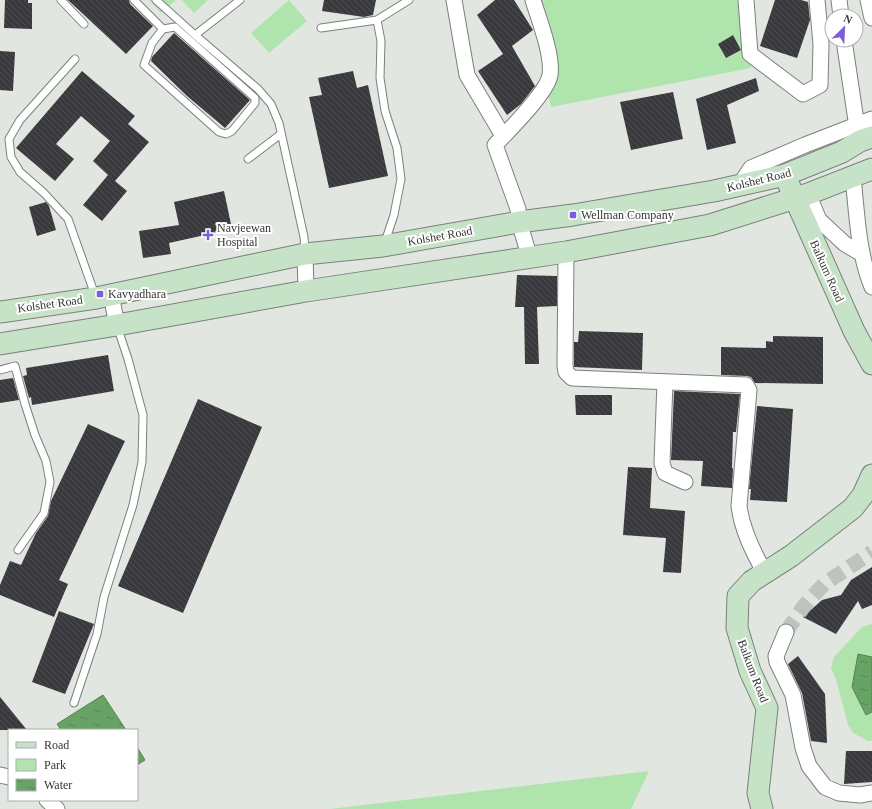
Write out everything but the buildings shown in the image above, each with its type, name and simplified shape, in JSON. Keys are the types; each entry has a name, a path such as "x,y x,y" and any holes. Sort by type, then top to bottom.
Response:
{"street":[{"path":"454,0 467,75 503,136"},
{"path":"530,258 519,222 518,209 495,145 542,93 550,76 550,58 533,0"},
{"path":"746,0 750,54 803,94 820,84 821,44 817,0"},
{"path":"868,0 872,18"},
{"path":"846,48 863,134"},
{"path":"863,134 872,120"},
{"name":"Kolshet Road","path":"0,312 103,296 305,254 383,246 519,222 581,214 739,186 782,166 842,152 863,134"},
{"name":"Balkum Road","path":"782,166 801,196 854,332 872,364"},
{"path":"0,344 117,325 306,291 566,252 710,225 801,196 872,169"},
{"path":"853,177 862,254 872,287"},
{"path":"801,196 820,220 845,244 862,254"},
{"path":"566,252 565,366 566,372 572,378 746,385 749,390 739,506 740,516 749,541 764,573"},
{"path":"305,254 306,291"},
{"path":"103,296 117,325"},
{"path":"665,382 662,463 664,473 686,482"},
{"name":"Balkum Road","path":"762,809 758,793 767,708 750,670 737,628 738,596 752,581 791,556 853,508 862,495 872,475"},
{"path":"786,632 776,656 777,662 793,695 802,748 809,766 825,787 839,793 860,796 872,793"},
{"path":"48,801 57,809"}],"lane":[{"path":"61,0 84,24"},
{"path":"134,0 163,29"},
{"path":"156,0 258,89 271,104 282,134 304,237 305,254"},
{"path":"195,35 240,0"},
{"path":"320,28 377,20 409,0"},
{"path":"377,20 381,41 381,85 385,111 397,148 401,179 394,215 383,246"},
{"path":"175,27 255,98 255,103 232,131 226,134 219,132 144,64 152,43 163,29 175,27"},
{"path":"75,59 20,120 9,139 12,157 20,172 44,193 68,219 103,296"},
{"path":"248,159 282,134"},
{"path":"74,703 97,634 104,597 133,504 142,462 143,416 128,359 117,325"},
{"path":"0,370 16,366 27,410 35,435 46,461 50,482 44,513 18,550"}],"green space":[{"path":"149,0 176,0 161,13"},
{"path":"182,0 208,0 194,13"},
{"path":"289,0 307,21 269,53 251,33"},
{"path":"529,0 737,0 751,68 551,107"},
{"path":"872,624 872,741 868,741 853,733 848,725 836,679 831,668 834,657 862,627"},
{"path":"649,771 631,809 330,809"}],"water":[{"path":"858,654 872,657 872,712 866,715 852,687"},
{"path":"103,695 125,729 60,729 57,724"},
{"path":"138,749 145,760 138,764"}],"tunnel":[{"path":"786,632 804,606 824,584 872,552"}],"place":[{"name":"Wellman Company","path":"573,215"},
{"name":"Navjeewan Hospital","path":"208,235"},
{"name":"Kavyadhara","path":"100,294"}]}
